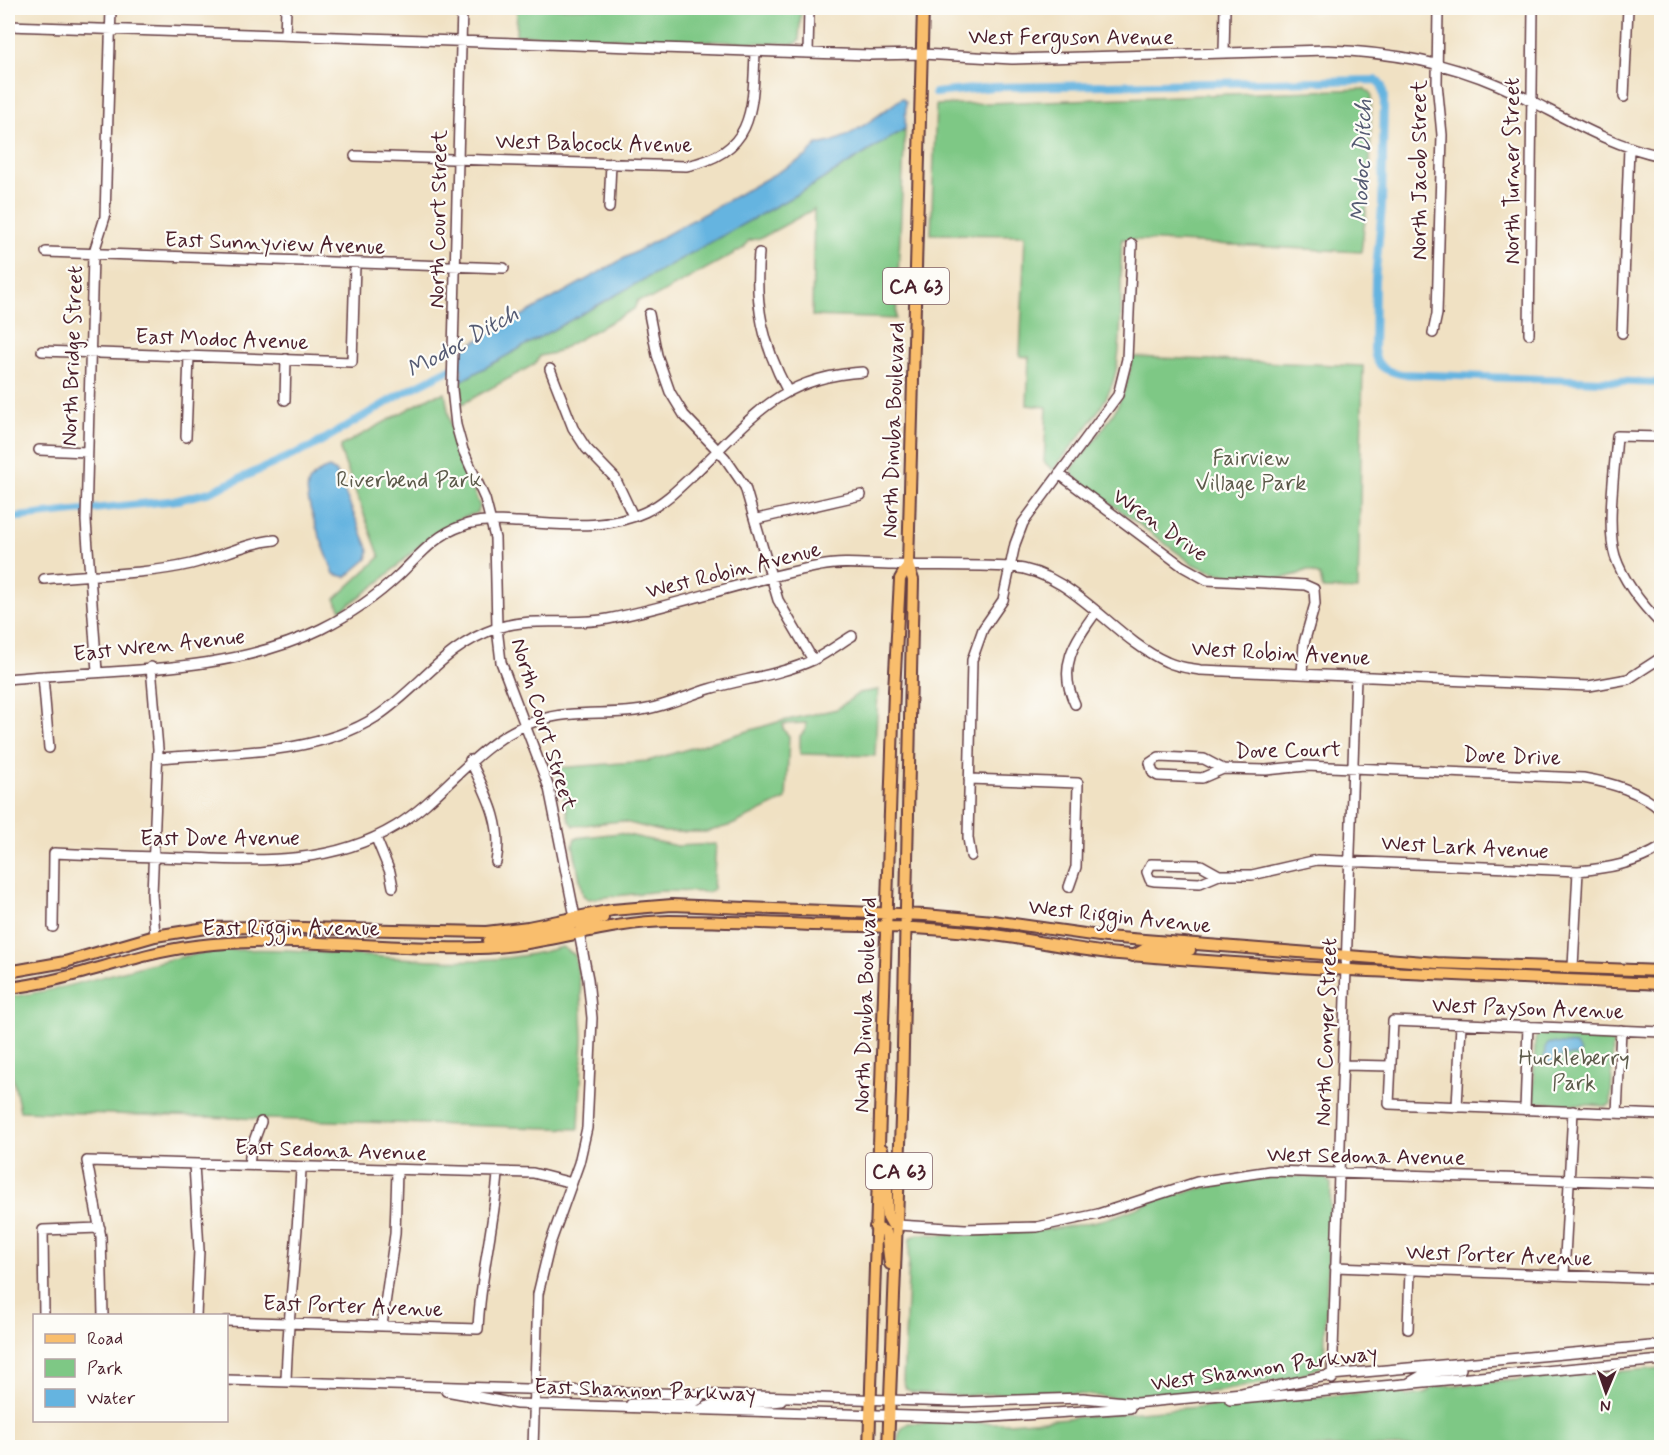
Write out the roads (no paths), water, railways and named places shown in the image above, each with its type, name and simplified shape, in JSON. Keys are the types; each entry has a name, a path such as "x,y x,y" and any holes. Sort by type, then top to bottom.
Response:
{"main road":[{"name":"North Dinuba Boulevard","path":"888,1448 906,928 913,580 908,565 923,8"},
{"name":"North Dinuba Boulevard","path":"869,1448 898,611 900,579 908,565"},
{"name":"West Riggin Avenue","path":"575,917 629,908 689,905 887,912 993,921 1098,936 1348,954 1437,963 1662,971"},
{"path":"579,933 582,923 689,905"},
{"name":"East Riggin Avenue","path":"8,972 65,962 155,936 189,930 240,926 486,932 528,927 575,917"},
{"path":"452,949 570,927 575,917"},
{"name":"West Riggin Avenue","path":"579,933 629,924 671,921 887,927 986,934 1074,950 1133,956 1347,971 1662,984"},
{"name":"East Riggin Avenue","path":"8,988 57,980 156,952 206,945 248,942 452,949 512,946 579,933"},
{"path":"1133,956 1143,948 1191,950 1214,945"},
{"path":"879,1140 887,1165 887,1215 892,1224 897,1225"},
{"path":"875,1227 886,1232 894,1299"}],"street":[{"name":"North Bridge Street","path":"97,671 88,575 86,497 93,255 105,217 111,8"},
{"path":"285,35 286,8"},
{"name":"North Court Street","path":"462,8 452,383 456,425 491,521 497,561 497,628 504,672 552,797 563,867 575,917"},
{"path":"808,53 809,8"},
{"path":"1224,53 1225,8"},
{"name":"North Jacob Street","path":"1433,333 1437,314 1442,135 1437,64 1438,8"},
{"name":"North Turner Street","path":"1529,334 1533,143 1530,100 1533,8"},
{"path":"1624,97 1628,8"},
{"name":"West Ferguson Avenue","path":"8,26 808,53 922,54 1012,59 1352,51 1408,57 1437,64 1496,84 1596,136 1629,148 1662,156"},
{"name":"West Babcock Avenue","path":"356,156 686,166 708,162 726,151 739,138 748,122 753,104 755,51"},
{"path":"1622,333 1629,148"},
{"path":"609,208 611,163"},
{"path":"972,856 968,838 972,660 982,628 1003,600 1015,544 1023,523 1111,406 1122,381 1127,359 1132,244"},
{"name":"East Sunnyview Avenue","path":"46,252 504,268"},
{"path":"759,253 756,279 760,320 771,359 787,390"},
{"name":"East Modoc Avenue","path":"42,351 352,362 355,264"},
{"path":"649,314 657,355 670,392 693,426 732,467 745,488 784,613 813,660"},
{"path":"186,437 189,356"},
{"path":"285,400 286,359"},
{"path":"550,369 573,428 586,448 615,478 633,516"},
{"name":"East Wren Avenue","path":"8,679 240,657 291,642 321,629 367,601 441,536 471,523 491,521 590,525 633,516 673,494 768,403 787,390 824,376 863,372"},
{"path":"1662,437 1617,436 1612,530 1615,556 1642,604 1662,626"},
{"path":"39,450 87,452"},
{"name":"Wren Drive","path":"1059,474 1182,566 1201,577 1220,582 1310,586 1316,595 1305,643 1302,674"},
{"path":"756,519 861,495"},
{"path":"44,579 189,564 220,556 254,542 274,540"},
{"name":"West Robin Avenue","path":"158,758 295,746 336,736 388,708 454,649 497,628 536,621 605,620 836,564 1011,567 1048,577 1156,657 1174,665 1200,670 1589,686 1628,679 1662,657"},
{"path":"1075,704 1067,688 1069,660 1081,632 1096,612"},
{"name":"East Dove Avenue","path":"53,927 54,853 280,861 326,855 376,838 420,810 470,760 492,742 525,726 565,715 649,708 813,660 852,636"},
{"path":"151,667 158,758 151,906 155,936"},
{"path":"43,676 49,748"},
{"name":"North Conyer Street","path":"1332,1389 1356,676"},
{"name":"Dove Court","path":"1223,769 1204,759 1159,757 1150,763 1152,773 1158,776 1202,778 1223,769 1266,770 1306,766 1353,768"},
{"path":"470,760 494,812 499,829 496,862"},
{"name":"Dove Drive","path":"1353,768 1583,778 1620,786 1640,795 1662,811"},
{"path":"969,779 1078,783 1076,867 1069,887"},
{"path":"376,838 390,872 393,887"},
{"name":"West Lark Avenue","path":"1219,875 1259,874 1310,860 1578,871 1614,867 1639,860 1662,847"},
{"path":"1151,864 1180,864 1202,865 1219,875 1200,883 1150,880 1147,872 1151,864"},
{"path":"1573,968 1578,871"},
{"path":"533,1448 538,1294 550,1244 579,1163 587,1128 592,1036 590,992 579,933"},
{"name":"West Payson Avenue","path":"1391,1066 1393,1021 1662,1032"},
{"path":"1457,1107 1461,1024"},
{"path":"1525,1110 1528,1026"},
{"path":"1617,1113 1621,1030"},
{"path":"1343,1065 1391,1066 1389,1104 1662,1114"},
{"path":"1564,1275 1573,1112"},
{"path":"249,1165 251,1149 261,1122"},
{"name":"East Sedona Avenue","path":"100,1228 87,1161 533,1173 572,1183"},
{"path":"194,1164 199,1250 196,1314"},
{"path":"286,1382 288,1322 298,1234 301,1167"},
{"path":"382,1325 395,1234 397,1171"},
{"name":"West Sedona Avenue","path":"897,1225 965,1229 1037,1227 1098,1214 1197,1182 1270,1171 1662,1183"},
{"name":"East Porter Avenue","path":"228,1321 478,1329 480,1293 495,1211 498,1173"},
{"path":"44,1314 43,1230 100,1228 104,1276 103,1314"},
{"name":"West Porter Avenue","path":"1335,1267 1662,1279"},
{"path":"1408,1329 1410,1270"},
{"name":"West Shannon Parkway","path":"870,1399 984,1402 1065,1398 1136,1403 1219,1396 1331,1375 1662,1345"},
{"path":"1409,1383 1426,1372 1483,1368 1494,1360"},
{"name":"West Shannon Parkway","path":"870,1414 977,1418 1022,1416 1258,1398 1332,1389 1662,1360"},
{"name":"East Shannon Parkway","path":"228,1380 870,1399"},
{"name":"East Shannon Parkway","path":"420,1386 517,1404 870,1414"},
{"path":"615,1407 646,1401 691,1403 698,1400 702,1394"},
{"path":"701,1410 708,1404 756,1404 798,1397"}],"water":[{"path":"902,98 906,102 905,129 810,187 461,381 462,349 807,156 817,144 827,143 850,134"},
{"path":"329,468 336,472 369,550 367,559 346,577 334,574 312,515 307,493 312,479"},
{"path":"1549,1043 1576,1045 1580,1053 1577,1056 1561,1056 1555,1064 1547,1065 1544,1062 1545,1048"}],"waterway":[{"name":"Modoc Ditch","path":"935,93 993,87 1376,80 1382,86 1384,97 1382,207 1375,280 1374,349 1379,364 1390,371 1401,374 1662,383"},
{"name":"Modoc Ditch","path":"8,518 178,500 210,492 313,446 403,393 470,359"}],"park label":[{"name":"Fairview Village Park","path":"1251,470"},
{"name":"Riverbend Park","path":"409,479"},
{"name":"Huckleberry Park","path":"1574,1070"}]}
